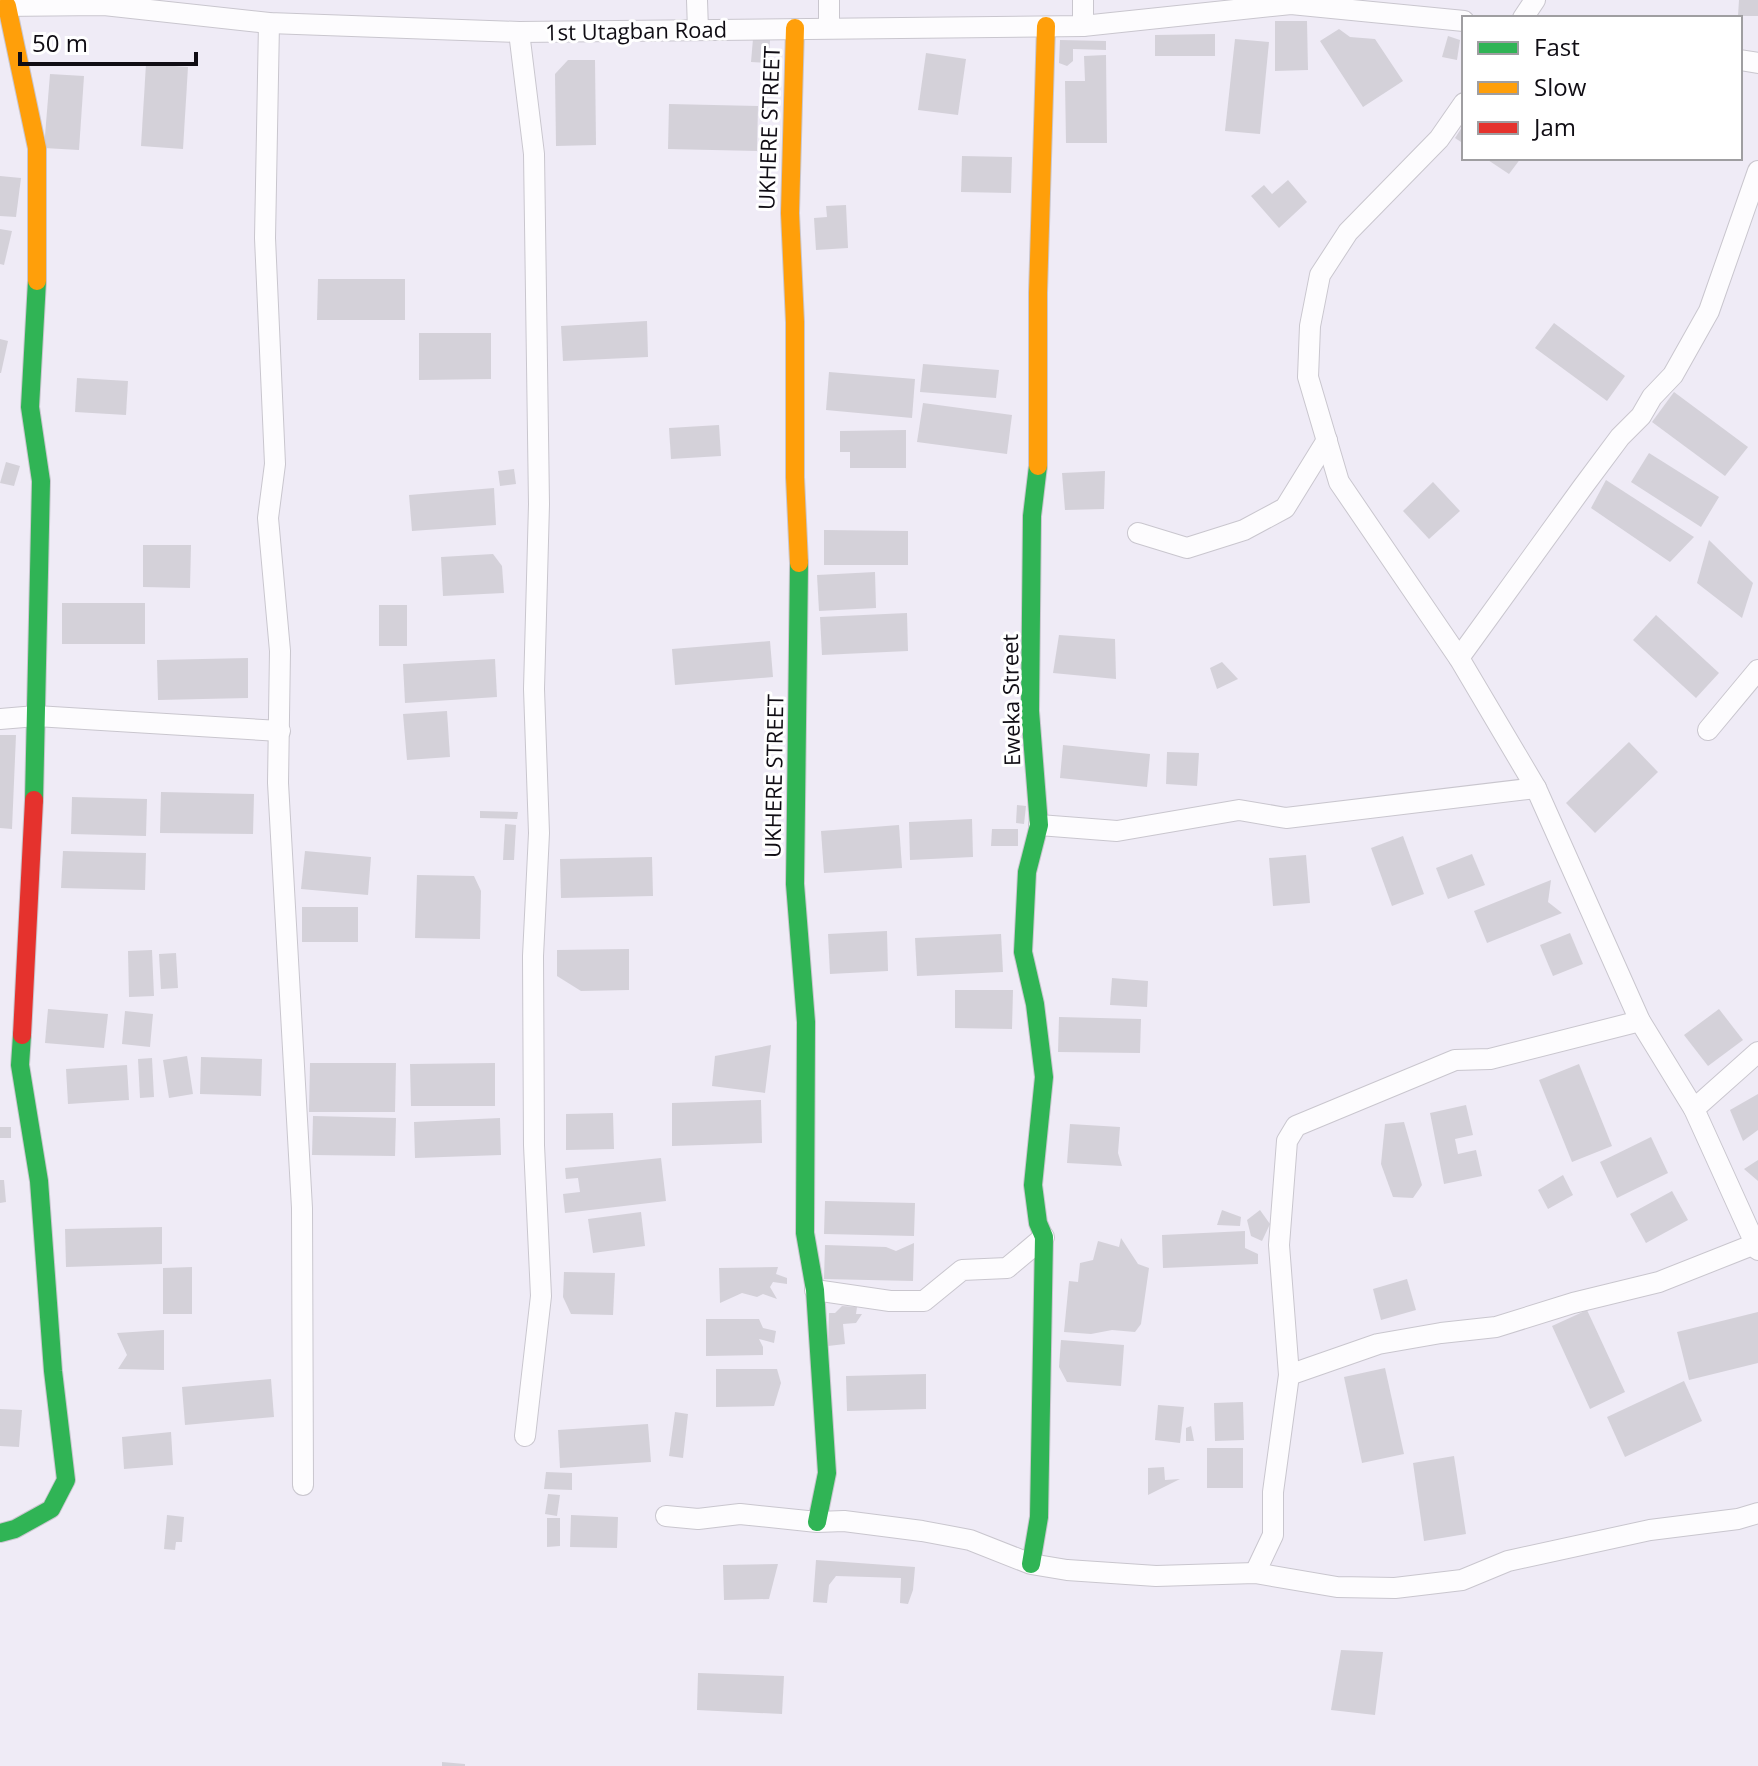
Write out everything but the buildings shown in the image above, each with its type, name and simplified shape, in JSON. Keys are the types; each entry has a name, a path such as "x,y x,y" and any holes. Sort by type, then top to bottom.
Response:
{"street":[{"path":"697,0 698,30"},
{"path":"829,0 829,28"},
{"path":"1083,0 1083,26"},
{"name":"1st Utagban Road","path":"3,6 104,5 269,23 519,32 1083,26 1292,2 1462,21"},
{"path":"0,1533 15,1529 51,1509 66,1480 53,1371 39,1181 20,1065 33,858 41,481 30,407 39,246 37,148 3,6"},
{"path":"269,23 265,238 275,464 268,518 280,651 278,783 302,1208 303,1485"},
{"name":"Eweka Street","path":"1031,1564 1039,1517 1044,1237 1038,1223 1033,1185 1044,1077 1035,1004 1023,952 1027,872 1039,825 1030,711 1032,516 1040,424 1038,293 1046,26"},
{"name":"UKHERE STREET","path":"795,28 790,213 800,596 795,884 806,1022 805,1233 815,1290 827,1473 817,1522"},
{"path":"519,32 534,154 539,504 534,689 539,833 533,972 534,1145 541,1296 525,1436"},
{"path":"1289,1375 1378,1344 1496,1327 1573,1303 1659,1282 1756,1247 1694,1109 1640,1021 1536,788 1459,658 1339,482 1308,377 1310,326 1320,275 1348,232 1439,139 1462,106"},
{"path":"1459,658 1620,437 1673,375 1709,311 1758,171"},
{"path":"1138,533 1187,548 1244,530 1285,508 1327,440"},
{"path":"1708,730 1758,670"},
{"path":"0,719 36,716 280,731"},
{"path":"1039,825 1117,831 1239,810 1286,818 1536,788"},
{"path":"1255,1573 1273,1535 1273,1492 1289,1375 1279,1245 1287,1141 1296,1126 1455,1060 1490,1059 1640,1021"},
{"path":"1694,1109 1758,1052"},
{"path":"815,1290 890,1301 924,1301 962,1270 1007,1268 1044,1237"},
{"path":"666,1516 698,1519 740,1514 817,1522 844,1521 970,1540 1031,1564 1067,1570 1156,1576 1255,1573 1337,1587 1409,1587 1462,1580 1508,1561 1650,1530 1738,1519 1758,1513"}],"traffic: fast":[{"path":"34,800 41,481 30,407 37,281"},
{"path":"1031,1564 1039,1517 1044,1237 1038,1223 1033,1185 1044,1077 1035,1004 1023,952 1027,872 1039,825 1030,711 1032,516 1038,466"},
{"path":"799,563 795,884 806,1022 805,1233 815,1290 827,1473 817,1522"},
{"path":"0,1533 15,1529 51,1509 66,1480 53,1371 39,1181 20,1065 22,1035"}],"traffic: slow":[{"path":"7,6 37,148 37,281"},
{"path":"1038,466 1038,293 1046,26"},
{"path":"795,28 790,213 799,563"}],"traffic: jam":[{"path":"22,1035 34,800"}]}
